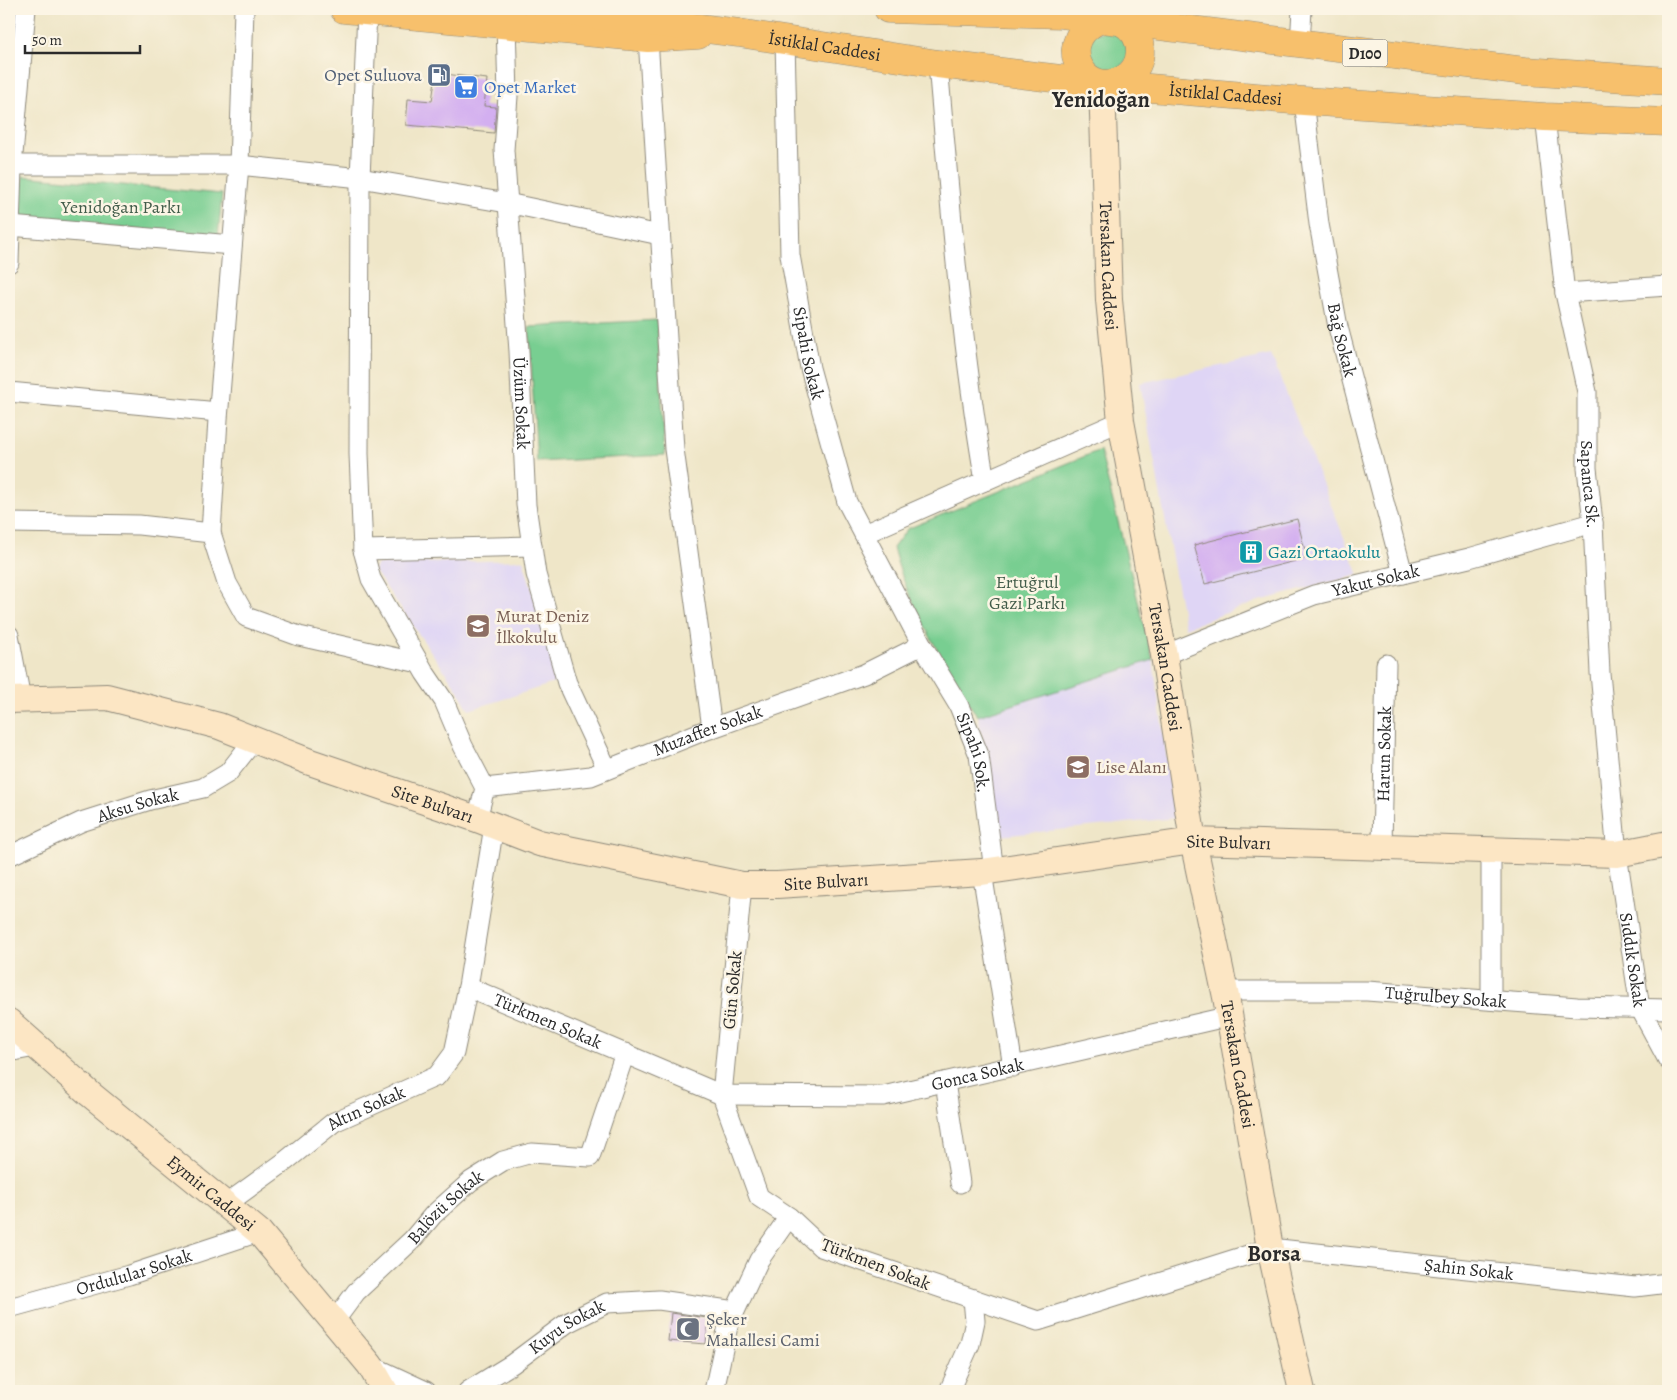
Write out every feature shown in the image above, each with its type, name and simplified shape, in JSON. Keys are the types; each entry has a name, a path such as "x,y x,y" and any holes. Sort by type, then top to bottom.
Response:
{"main road":[{"name":"İstiklal Caddesi","path":"549,9 739,32 938,64 1102,84 1545,118 1668,122"},
{"name":"D100","path":"888,9 1062,14 1110,18 1300,45 1525,71 1668,81"},
{"path":"355,10 648,38 739,32"},
{"path":"1110,18 1132,29 1138,39 1141,50 1139,61 1134,71 1126,78 1116,83 1102,84 1086,76 1080,68 1075,48 1084,28 1110,18"}],"street":[{"path":"9,263 11,166 26,9"},
{"path":"244,9 239,165 218,412 211,533 227,583 246,617 299,636 418,663"},
{"path":"1300,45 1302,9"},
{"path":"355,10 360,178 359,454 363,550 371,579 418,663 444,701 463,746 485,788 486,822 468,987"},
{"name":"Üzüm Sokak","path":"506,24 508,96 504,150 518,351 526,506 536,574 567,683 607,770"},
{"path":"648,38 674,449 712,728"},
{"name":"Sipahi Sokak","path":"784,40 790,255 810,368 848,502 922,645"},
{"path":"938,64 958,286 972,407 985,481"},
{"name":"Tersakan Caddesi","path":"1102,84 1108,300 1121,421 1164,655 1193,841 1230,1016 1270,1248 1302,1391"},
{"name":"Bağ Sokak","path":"1304,101 1319,224 1338,327 1404,574"},
{"name":"Sapanca Sk.","path":"1545,118 1564,292 1587,392 1588,468 1593,523 1600,674 1617,854"},
{"path":"11,166 239,165 360,178 507,203 660,235"},
{"path":"10,226 232,245"},
{"path":"1564,292 1668,286"},
{"path":"9,392 218,412"},
{"path":"864,534 1121,421"},
{"path":"9,523 139,524 211,533"},
{"name":"Yakut Sokak","path":"1164,655 1314,595 1404,574 1593,523"},
{"path":"363,550 532,546"},
{"path":"9,635 15,700"},
{"name":"Muzaffer Sokak","path":"485,788 591,776 712,728 864,674 922,645"},
{"name":"Sipahi Sok.","path":"922,645 959,706 979,755 988,871 1013,1067"},
{"name":"Harun Sokak","path":"1382,845 1386,664"},
{"name":"Site Bulvarı","path":"15,700 107,697 219,726 310,762 486,822 538,843 742,885 777,885 988,871 1193,841 1382,845 1617,854 1668,844"},
{"name":"Aksu Sokak","path":"9,856 81,822 150,800 203,788 228,773 254,740"},
{"path":"1491,849 1491,1000"},
{"name":"Sıddık Sokak","path":"1617,854 1640,1008 1668,1060"},
{"name":"Gün Sokak","path":"722,1095 742,885"},
{"name":"Türkmen Sokak","path":"468,987 722,1095 759,1197 789,1217 822,1247 1038,1321 1270,1248"},
{"name":"Altın Sokak","path":"225,1205 283,1163 334,1122 437,1076 454,1053 468,987"},
{"name":"Tuğrulbey Sokak","path":"1225,991 1368,991 1577,1007 1668,1009"},
{"name":"Gonca Sokak","path":"722,1095 882,1096 1230,1016"},
{"name":"Eymir Caddesi","path":"9,1022 35,1047 259,1232 370,1366 385,1391"},
{"path":"9,1052 35,1047"},
{"name":"Balözü Sokak","path":"333,1323 356,1292 412,1240 433,1215 471,1182 503,1161 532,1153 590,1157 625,1053"},
{"path":"945,1082 960,1183"},
{"path":"714,1391 728,1326 759,1260 789,1217"},
{"name":"Ordulular Sokak","path":"9,1308 129,1275 259,1232"},
{"name":"Şahin Sokak","path":"1270,1248 1636,1288 1668,1283"},
{"path":"949,1391 970,1344 975,1321 973,1299"},
{"name":"Kuyu Sokak","path":"468,1391 512,1364 567,1323 607,1303 659,1300 735,1311"},
{"path":"370,1366 426,1391"}],"shaded area":[{"path":"1271,355 1359,575 1259,601 1185,628 1140,383"},
{"name":"Murat Deniz İlkokulu","path":"523,560 560,681 469,710 457,689 374,570 377,564"},
{"name":"Lise Alanı","path":"1153,660 1175,818 1000,836 978,716"}],"green space":[{"path":"1118,28 1131,56 1115,72 1094,69 1085,42 1089,35"},
{"name":"Yenidoğan Parkı","path":"23,176 222,194 218,237 19,219"},
{"path":"657,320 665,455 537,462 529,327"},
{"name":"Ertuğrul Gazi Parkı","path":"1100,450 1153,660 978,716 945,664 923,622 903,579 893,548 907,529"}],"building":[{"path":"436,73 487,79 484,106 496,107 494,133 406,125 408,99 432,101"},
{"name":"Gazi Ortaokulu","path":"1297,519 1307,558 1205,584 1194,545"},
{"name":"Şeker Mahallesi Cami","path":"671,1313 708,1318 706,1344 668,1341"}],"place":[{"name":"Opet Suluova","path":"439,75"},
{"name":"Opet Market","path":"466,87"},
{"name":"Gazi Ortaokulu","path":"1251,552"},
{"name":"Murat Deniz İlkokulu","path":"478,626"},
{"name":"Lise Alanı","path":"1078,767"},
{"name":"Şeker Mahallesi Cami","path":"688,1329"}],"district":[{"name":"Yenidoğan","path":"1101,99"},
{"name":"Borsa","path":"1274,1253"}]}
